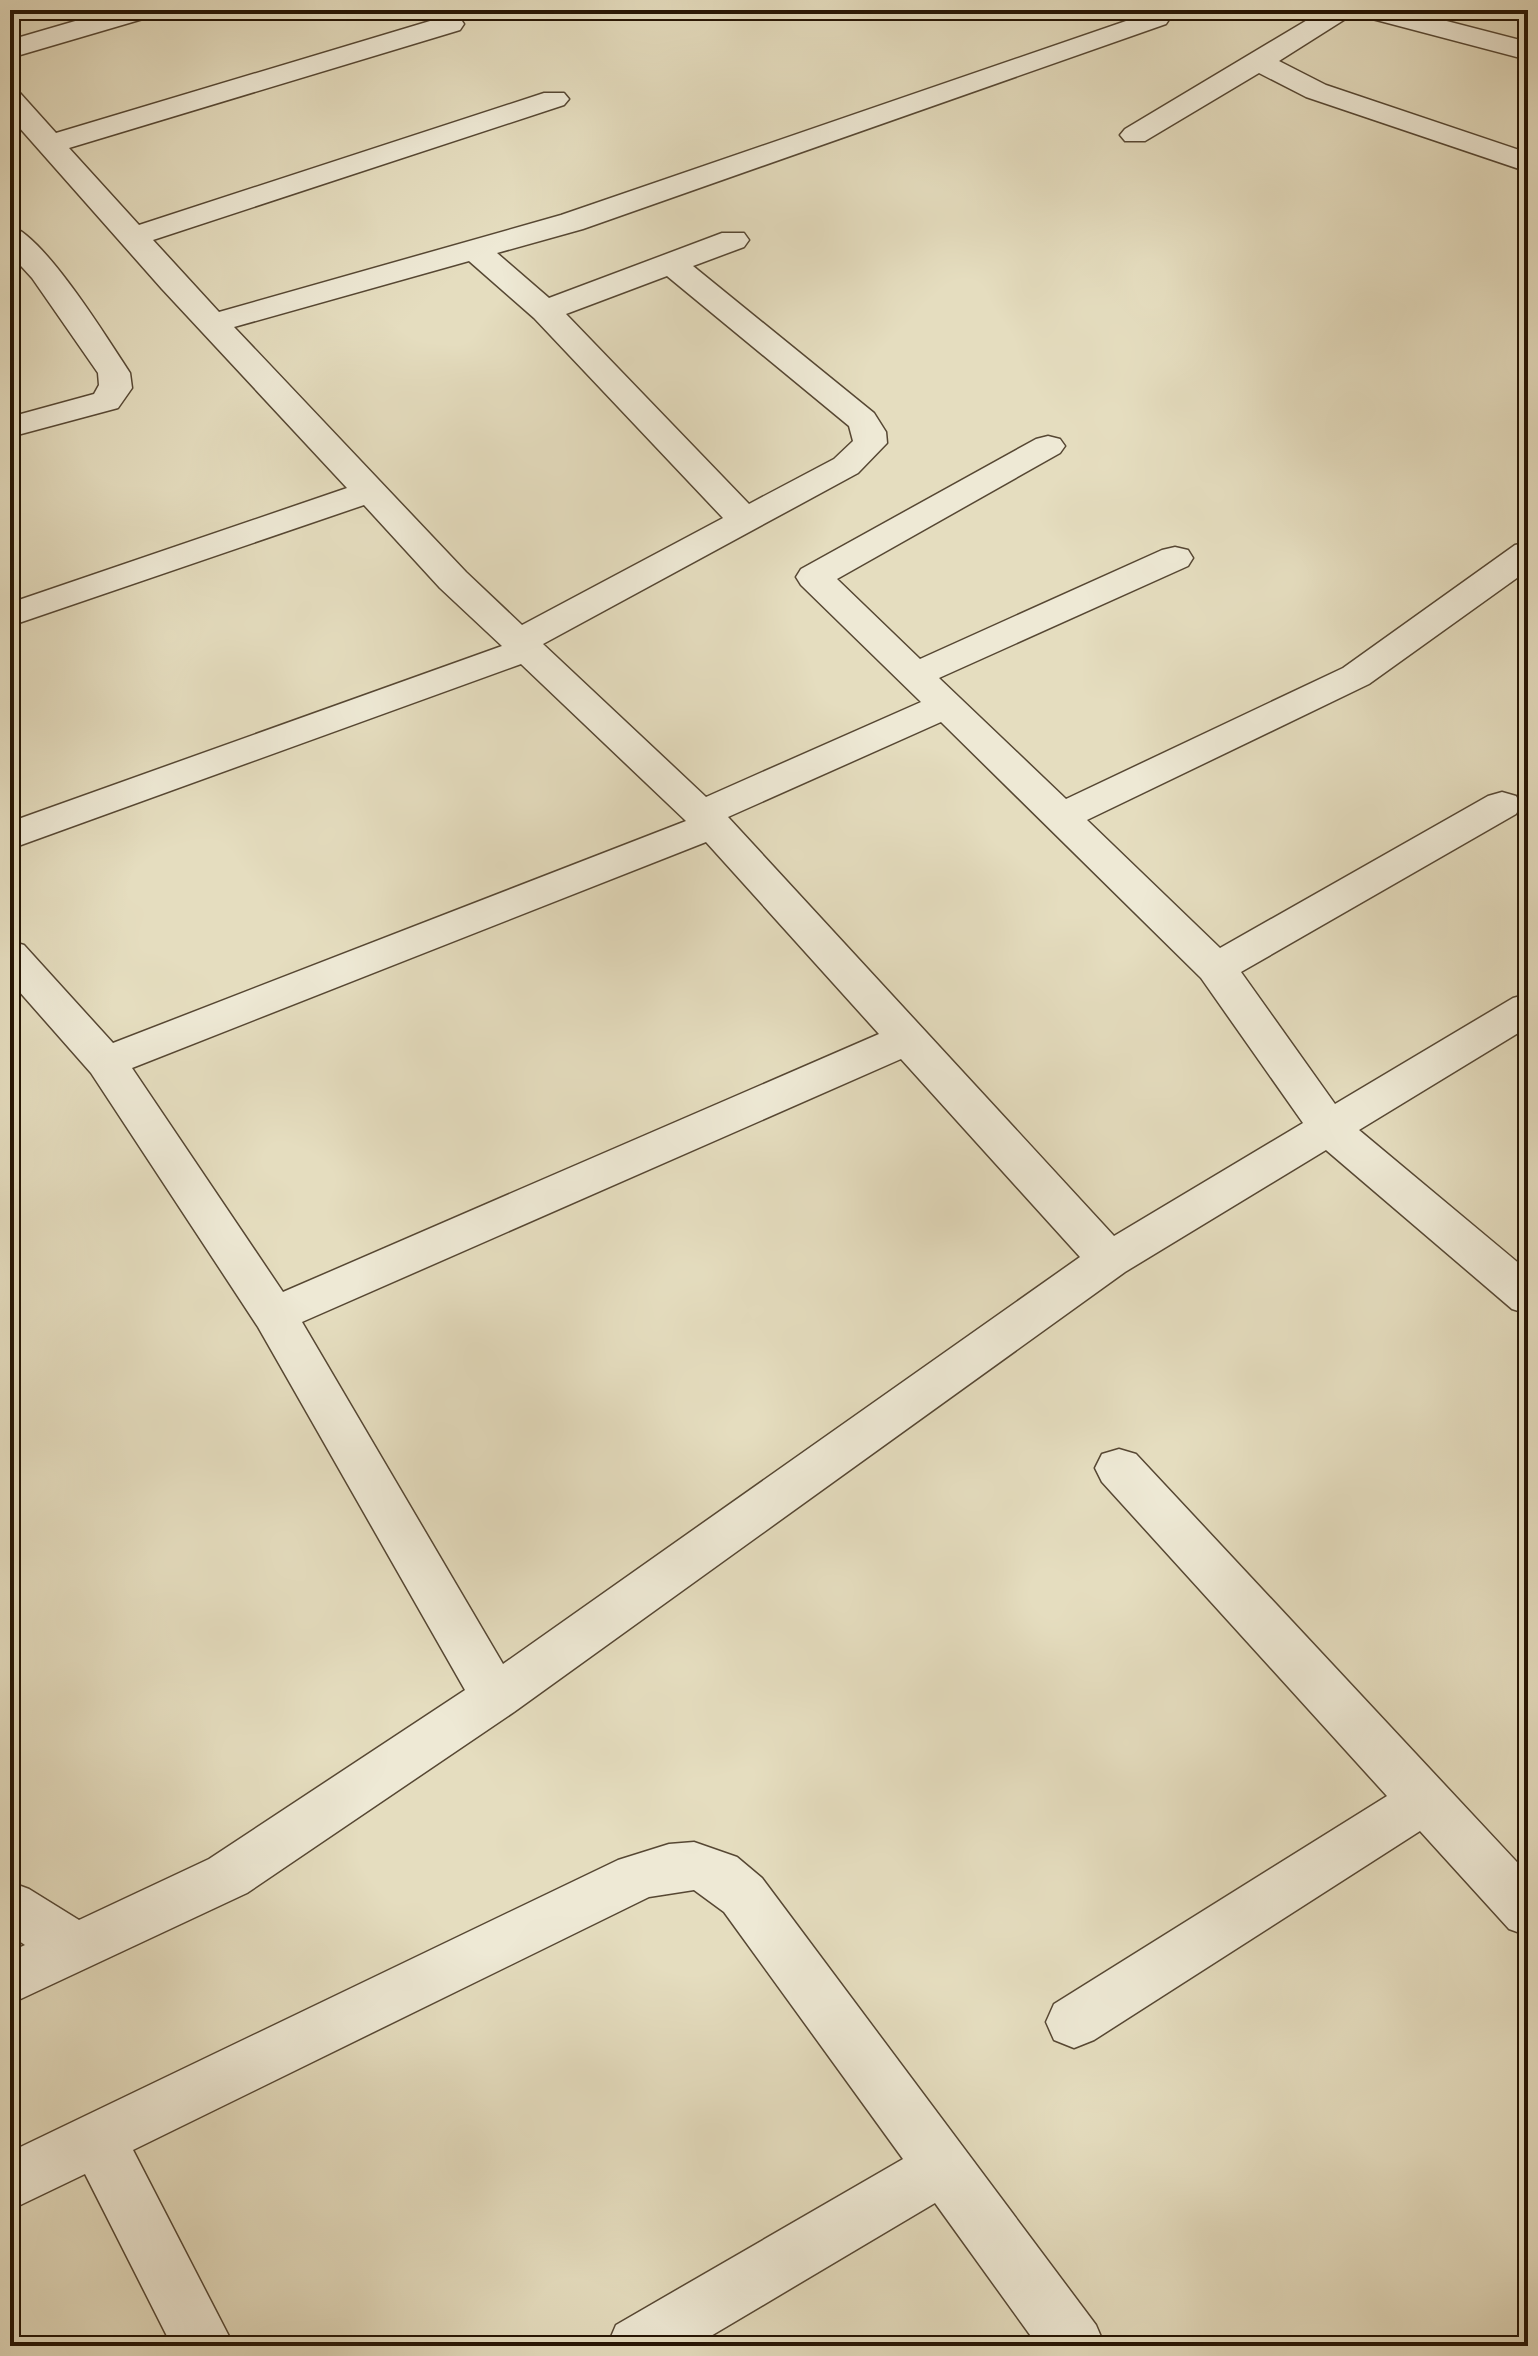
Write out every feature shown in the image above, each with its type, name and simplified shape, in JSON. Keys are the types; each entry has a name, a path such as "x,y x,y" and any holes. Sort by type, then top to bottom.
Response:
{"street":[{"path":"10,49 143,10"},
{"path":"1135,135 1344,10"},
{"path":"1371,10 1528,51"},
{"path":"214,323 572,222 1156,18"},
{"path":"50,144 450,24"},
{"path":"1260,62 1316,91 1528,163"},
{"path":"10,99 132,237 453,580 707,820 1109,1260"},
{"path":"132,237 554,99"},
{"path":"10,235 43,271 114,373 116,392 106,401 83,409 10,427"},
{"path":"545,311 733,240"},
{"path":"475,250 545,311 746,522"},
{"path":"10,836 523,646 846,466 863,453 870,443 869,432 862,420 672,264"},
{"path":"10,280 43,271"},
{"path":"1048,446 814,577 1216,968 1331,1130 1528,1297"},
{"path":"10,615 369,492"},
{"path":"1061,817 1356,676 1528,553"},
{"path":"915,675 1175,558"},
{"path":"106,1062 707,820 946,705"},
{"path":"1216,968 1502,805"},
{"path":"10,955 106,1062 274,1315 496,1697"},
{"path":"10,1979 228,1876 496,1697 1109,1260 1331,1130 1528,1008"},
{"path":"274,1315 908,1039"},
{"path":"1119,1468 1528,1912"},
{"path":"1074,2022 1425,1800"},
{"path":"10,2182 637,1877 672,1866 700,1864 724,1875 743,1895 1075,2346"},
{"path":"10,1906 77,1948"},
{"path":"97,2139 204,2346"},
{"path":"637,2346 943,2167"}]}
